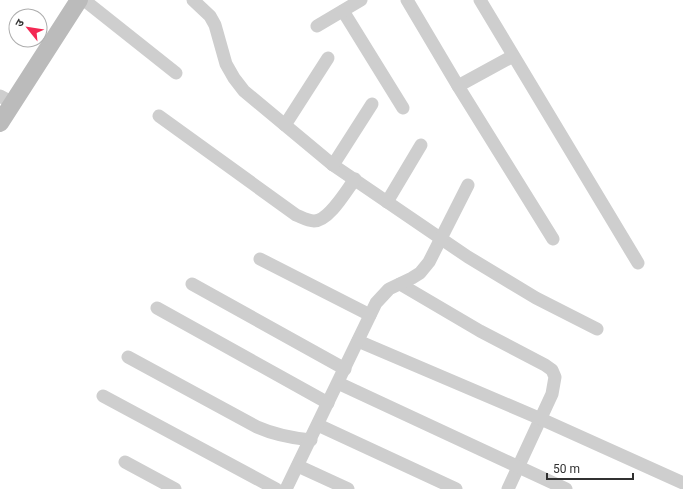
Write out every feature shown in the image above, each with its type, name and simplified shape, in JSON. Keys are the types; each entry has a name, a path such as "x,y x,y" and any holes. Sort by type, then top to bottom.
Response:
{"street":[{"path":"0,123 6,100 79,0"},
{"path":"84,0 176,73"},
{"path":"193,0 203,8 212,20 226,64 244,91 333,165 498,275 536,298 597,329"},
{"path":"407,0 458,86 553,239"},
{"path":"480,0 638,263"},
{"path":"317,26 350,4 403,108"},
{"path":"458,86 513,56"},
{"path":"284,125 328,58"},
{"path":"333,165 372,104"},
{"path":"159,116 296,215 305,219 314,221 322,219 331,212 355,180"},
{"path":"387,202 421,145"},
{"path":"286,489 370,315 383,295 389,289 420,273 429,262 468,185"},
{"path":"260,259 370,315"},
{"path":"192,284 345,369"},
{"path":"400,284 480,331 535,358 552,370 555,377 552,394 508,489"},
{"path":"157,308 328,403"},
{"path":"358,341 541,419 683,483"},
{"path":"128,357 257,427 274,434 310,440"},
{"path":"338,383 566,489"},
{"path":"103,396 276,489"},
{"path":"318,425 456,489"},
{"path":"125,462 175,489"},
{"path":"298,466 348,489"}]}
